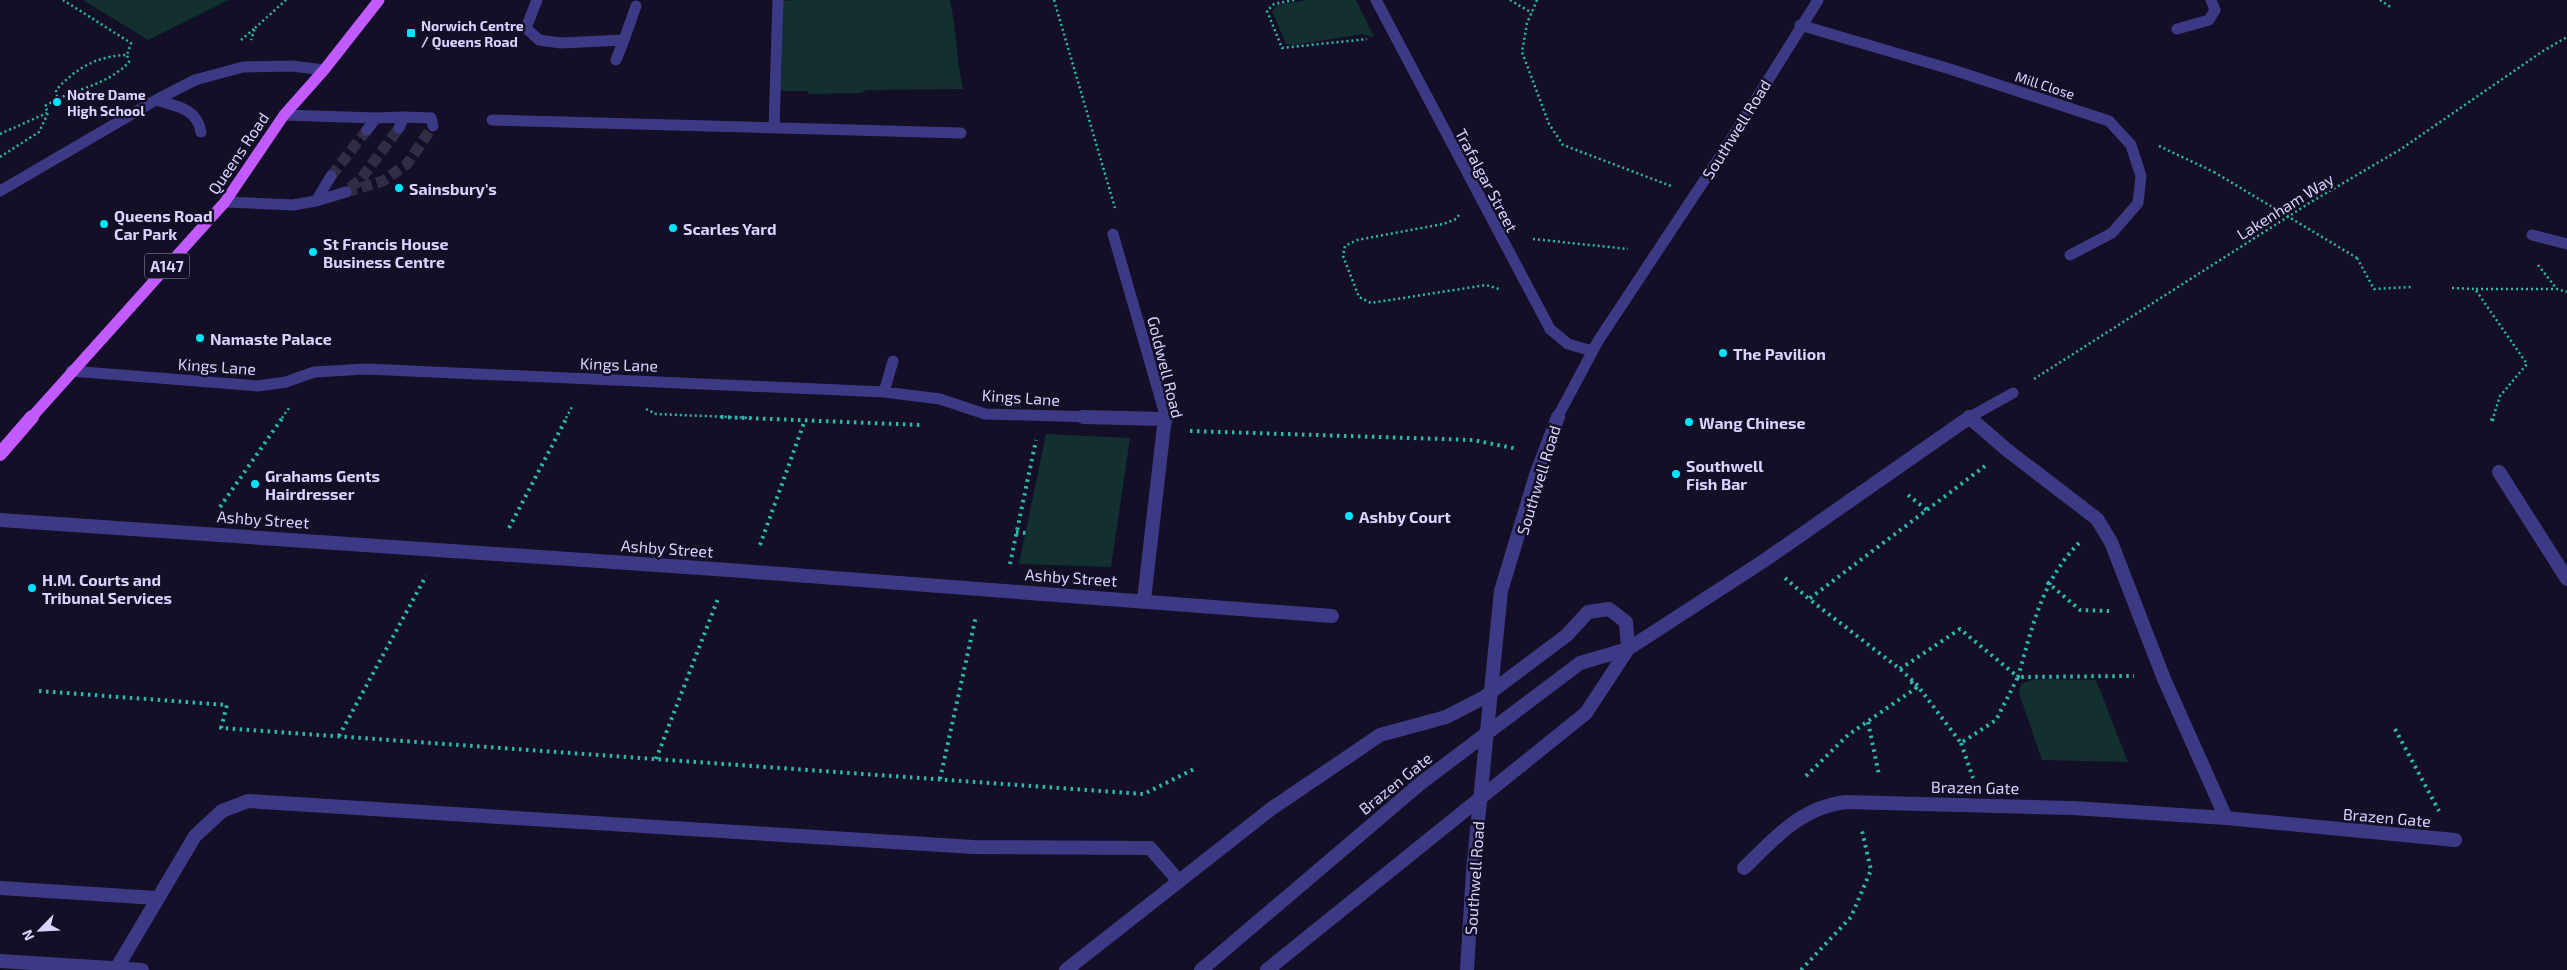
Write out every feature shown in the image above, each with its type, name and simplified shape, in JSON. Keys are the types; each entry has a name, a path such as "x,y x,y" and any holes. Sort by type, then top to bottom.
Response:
{"main road":[{"name":"Queens Road","path":"0,454 71,372 225,202 284,115 324,70 379,0"}],"street":[{"path":"537,0 526,28 539,40 562,43 624,40"},
{"path":"774,128 778,0"},
{"name":"Trafalgar Street","path":"1376,0 1550,329 1568,344 1592,351"},
{"name":"Southwell Road","path":"1467,970 1474,872 1501,591 1517,546 1543,454 1561,408 1592,351 1695,195 1818,0"},
{"path":"2177,29 2209,20 2215,10 2211,0"},
{"path":"616,60 636,6"},
{"name":"Mill Close","path":"1800,26 1950,69 2109,121 2131,145 2141,176 2138,202 2112,234 2070,255"},
{"path":"0,191 156,100 195,80 243,67 285,66 324,70"},
{"path":"156,100 194,112 200,121 201,132"},
{"path":"284,115 431,118 433,126"},
{"path":"367,130 376,118"},
{"path":"399,128 404,118"},
{"path":"492,120 961,133"},
{"path":"316,201 331,176"},
{"path":"225,202 293,205 316,201 346,192"},
{"name":"Goldwell Road","path":"1113,234 1165,425 1144,600"},
{"path":"2532,235 2567,244"},
{"path":"884,392 893,361"},
{"name":"Kings Lane","path":"71,372 258,386 286,382 314,372 366,369 884,392 940,399 984,414 1165,425"},
{"name":"Brazen Gate","path":"1200,970 1421,783 1580,663 1628,649 1765,560 1969,417 2013,393"},
{"path":"1969,417 2007,450 2097,519 2111,542 2164,679 2226,818"},
{"path":"2499,472 2567,579"},
{"name":"Ashby Street","path":"0,520 202,532 750,571 1332,616"},
{"path":"1066,970 1178,880 1271,809 1380,735 1446,717 1483,698 1567,635 1588,612 1609,609 1626,622 1628,649"},
{"name":"Brazen Gate","path":"1266,970 1586,713 1628,649"},
{"path":"116,969 195,836 222,812 248,801 973,847 1150,848 1178,880"},
{"name":"Brazen Gate","path":"1744,868 1793,822 1824,806 1856,803 1982,804 2142,810 2455,840"},
{"path":"0,888 157,898"},
{"path":"0,961 142,970"}],"path":[{"path":"48,112 45,106 57,97 108,82 122,72 129,62 127,55 131,43 63,0"},
{"path":"255,28 286,0"},
{"path":"1054,0 1120,225 1113,234"},
{"path":"1294,0 1274,4 1267,11 1282,48 1288,49 1363,38 1383,44 1398,42"},
{"path":"1510,0 1532,14"},
{"path":"1537,0 1527,23 1522,52 1534,89 1549,124 1563,145 1695,195"},
{"path":"2380,0 2392,8"},
{"name":"Lakenham Way","path":"2013,393 2311,202 2401,149 2543,51 2567,37"},
{"path":"57,97 56,90 82,64 115,54 127,55"},
{"path":"0,134 48,112"},
{"path":"0,157 39,132 48,112"},
{"path":"2214,172 2357,258 2374,289 2411,287"},
{"path":"1484,207 1461,212 1456,219 1443,224 1357,240 1345,246 1343,256 1359,297 1371,303 1388,302 1486,284 1506,291 1527,288"},
{"path":"1502,241 1525,238 1620,246 1654,257"},
{"path":"2452,288 2557,289 2567,292"},
{"path":"2475,289 2527,364 2500,396 2492,420"},
{"path":"202,532 314,372"},
{"path":"497,553 587,379"},
{"path":"639,405 656,414 922,425"},
{"path":"750,571 806,420"},
{"path":"1165,425 1473,440 1543,454"},
{"path":"1004,590 1038,431"},
{"path":"1809,599 1978,470"},
{"path":"1916,501 1927,510"},
{"path":"1016,532 1026,533"},
{"path":"339,736 440,549"},
{"path":"1961,743 1996,720 2018,676 2047,582 2068,552"},
{"path":"656,759 729,570"},
{"path":"1780,574 1809,599 1900,669 1917,685 1961,743 1982,804"},
{"path":"2047,582 2080,610 2137,612"},
{"path":"940,779 982,588"},
{"path":"1900,669 1960,629 2018,676 2129,675 2164,679"},
{"path":"1806,776 1848,735 1916,688 1900,669"},
{"path":"39,691 227,705 221,728 1144,794 1196,768"},
{"path":"1868,722 1885,804"},
{"path":"2396,729 2455,840"},
{"path":"1801,970 1851,917 1871,870 1856,803"}],"green space":[{"path":"83,0 229,0 148,40"},
{"path":"950,0 963,89 867,90 861,93 809,94 808,91 781,91 783,1"},
{"path":"1308,0 1356,0 1374,37 1362,34 1295,45 1286,44 1272,11 1277,5"},
{"path":"1046,434 1130,438 1111,567 1019,564"},
{"path":"2034,679 2096,680 2128,762 2042,760 2019,693 2021,684"}],"tunnel":[{"path":"346,192 383,181 407,164 433,126"},
{"path":"350,188 361,179 399,128"},
{"path":"331,176 367,130"}],"place":[{"name":"Norwich Centre / Queens Road","path":"411,33"},
{"name":"Notre Dame High School","path":"57,102"},
{"name":"Sainsbury's","path":"399,188"},
{"name":"Queens Road Car Park","path":"104,224"},
{"name":"Scarles Yard","path":"673,228"},
{"name":"St Francis House Business Centre","path":"313,252"},
{"name":"Namaste Palace","path":"200,338"},
{"name":"The Pavilion","path":"1723,353"},
{"name":"Wang Chinese","path":"1689,422"},
{"name":"Southwell Fish Bar","path":"1676,474"},
{"name":"Grahams Gents Hairdresser","path":"255,484"},
{"name":"Ashby Court","path":"1349,516"},
{"name":"H.M. Courts and Tribunal Services","path":"32,588"}]}
